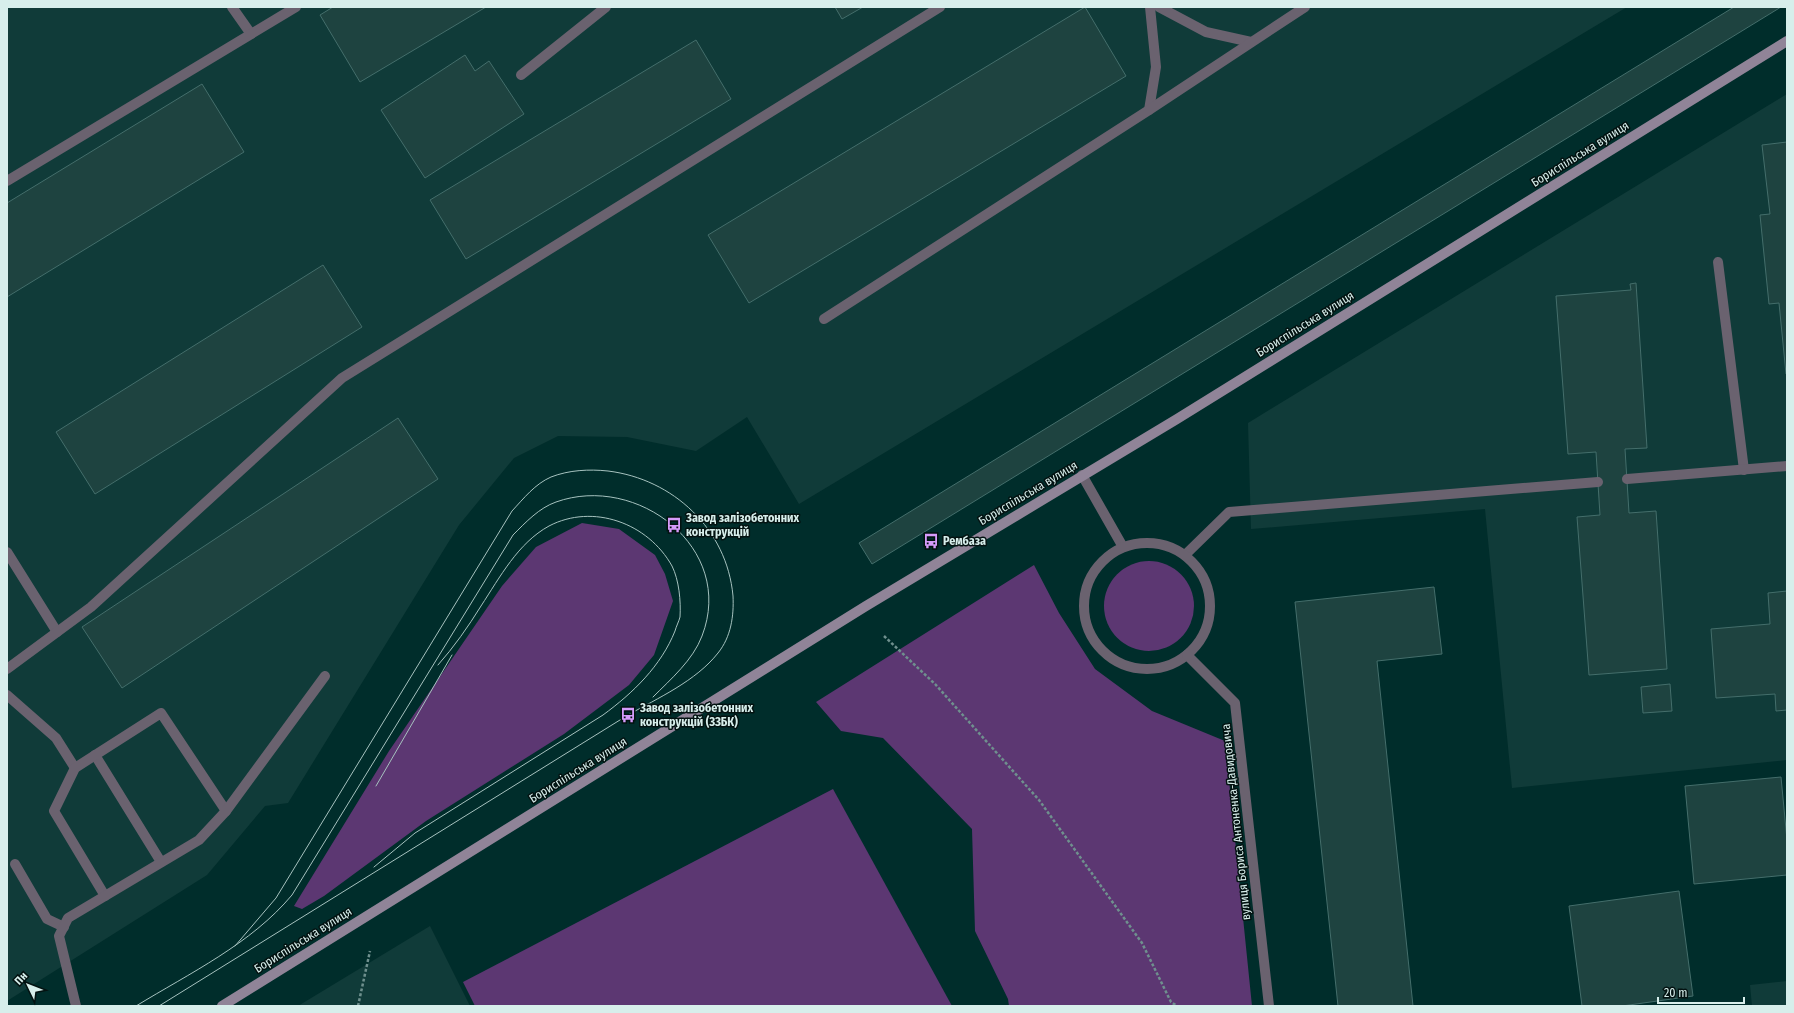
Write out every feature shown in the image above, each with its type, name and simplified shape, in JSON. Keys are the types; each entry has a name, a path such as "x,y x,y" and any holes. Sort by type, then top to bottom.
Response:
{"main road":[{"name":"Бориспільська вулиця","path":"222,1006 866,606 1177,419 1787,41"}],"street":[{"path":"232,7 251,34"},
{"path":"7,181 296,7"},
{"path":"521,76 606,7"},
{"path":"7,669 91,607 342,378 940,7"},
{"path":"1149,110 1156,67 1150,7"},
{"path":"1159,7 1206,32 1251,42"},
{"path":"824,319 1149,110 1305,7"},
{"path":"1718,262 1744,470"},
{"path":"1627,479 1787,466"},
{"path":"1082,475 1123,547"},
{"path":"1185,555 1229,512 1598,482"},
{"path":"1139,543 1155,543 1171,547 1185,555 1197,566 1206,580 1210,596 1210,607 1206,628 1199,643 1188,655 1174,664 1158,669 1141,669 1126,666 1110,658 1099,647 1090,633 1084,616 1084,600 1088,583 1097,568 1109,556 1123,547 1139,543"},
{"path":"7,552 56,632"},
{"name":"вулиця Бориса Антоненка-Давидовича","path":"1188,655 1235,703 1269,1006"},
{"path":"76,1006 59,936 68,918 199,840 226,811 325,676"},
{"path":"7,695 56,738 75,768"},
{"path":"105,896 54,811 75,768 161,713 226,811"},
{"path":"96,755 161,862"},
{"path":"15,864 47,919 64,927"}],"path":[{"path":"884,636 935,684 1039,800 1142,943 1172,1002 1177,1006"},
{"path":"358,1006 370,951"}],"shaded area":[{"path":"7,7 1627,7 799,504 747,417 696,451 627,437 558,436 514,458 459,525 288,803 265,806 207,875 7,1001"},
{"path":"1787,94 1787,760 1512,788 1485,509 1251,529 1248,423"},
{"path":"582,523 619,529 655,555 665,574 673,601 654,655 629,685 564,734 426,821 324,896 302,909 294,906 389,751 502,586 536,547"},
{"path":"1149,561 1166,565 1181,574 1190,589 1194,606 1190,623 1181,638 1166,647 1149,651 1132,647 1117,638 1108,623 1104,606 1108,589 1117,574 1132,565"},
{"path":"1034,565 1059,613 1095,669 1152,711 1225,741 1252,1006 1009,1006 1008,999 975,931 972,829 883,738 841,731 816,702"},
{"path":"833,789 952,1006 475,1006 463,982"},
{"path":"430,926 470,1006 298,1006"},
{"path":"1787,981 1787,1006 1752,1006 1750,985"}],"building":[{"path":"333,7 486,7 360,82 320,15"},
{"path":"835,7 863,7 842,19"},
{"path":"1085,7 1126,76 749,303 708,235"},
{"path":"1734,7 1781,7 872,564 859,543"},
{"path":"696,40 731,99 466,259 430,200"},
{"path":"465,55 475,71 489,61 524,114 425,178 381,110"},
{"path":"202,84 244,152 7,297 7,203"},
{"path":"1787,142 1786,374 1779,303 1769,304 1760,215 1770,214 1762,145"},
{"path":"323,265 362,327 95,494 56,432"},
{"path":"1636,283 1647,448 1625,449 1629,513 1656,511 1667,669 1589,675 1577,517 1600,515 1596,452 1568,454 1556,296 1631,290 1630,284"},
{"path":"398,418 438,479 122,688 82,627"},
{"path":"1434,587 1442,654 1377,661 1413,1006 1338,1006 1295,602"},
{"path":"1787,591 1787,710 1776,711 1775,694 1716,698 1711,629 1770,624 1768,593"},
{"path":"1670,684 1672,711 1643,713 1641,687"},
{"path":"1781,777 1787,840 1787,875 1694,884 1685,786"},
{"path":"1679,891 1693,996 1622,1006 1582,1006 1569,906"}],"tram line":[{"path":"159,1006 628,715 676,688 709,663 718,653 729,633 733,611 733,596 729,572 720,549 708,529 693,511 675,496 654,484 632,476 608,471 594,470 565,473 545,480 530,492 512,511 276,898 235,946"},
{"path":"136,1006 239,943 276,912 292,895 513,535 544,508 556,502 587,496 618,498 647,508 672,525 692,547 705,574 709,604 702,636 698,645 687,661 653,697"},
{"path":"374,867 415,833 603,715 625,698 645,678 662,656 680,619 678,584 672,566 662,551 649,538 634,528 618,521 601,517 583,516 566,519 549,526 528,542 510,562 466,629 438,665"},
{"path":"376,786 452,655"}],"place":[{"name":"Завод залізобетонних конструкцій","path":"674,525"},
{"name":"Рембаза","path":"931,541"},
{"name":"Завод залізобетонних конструкцій (ЗЗБК)","path":"628,715"}]}
